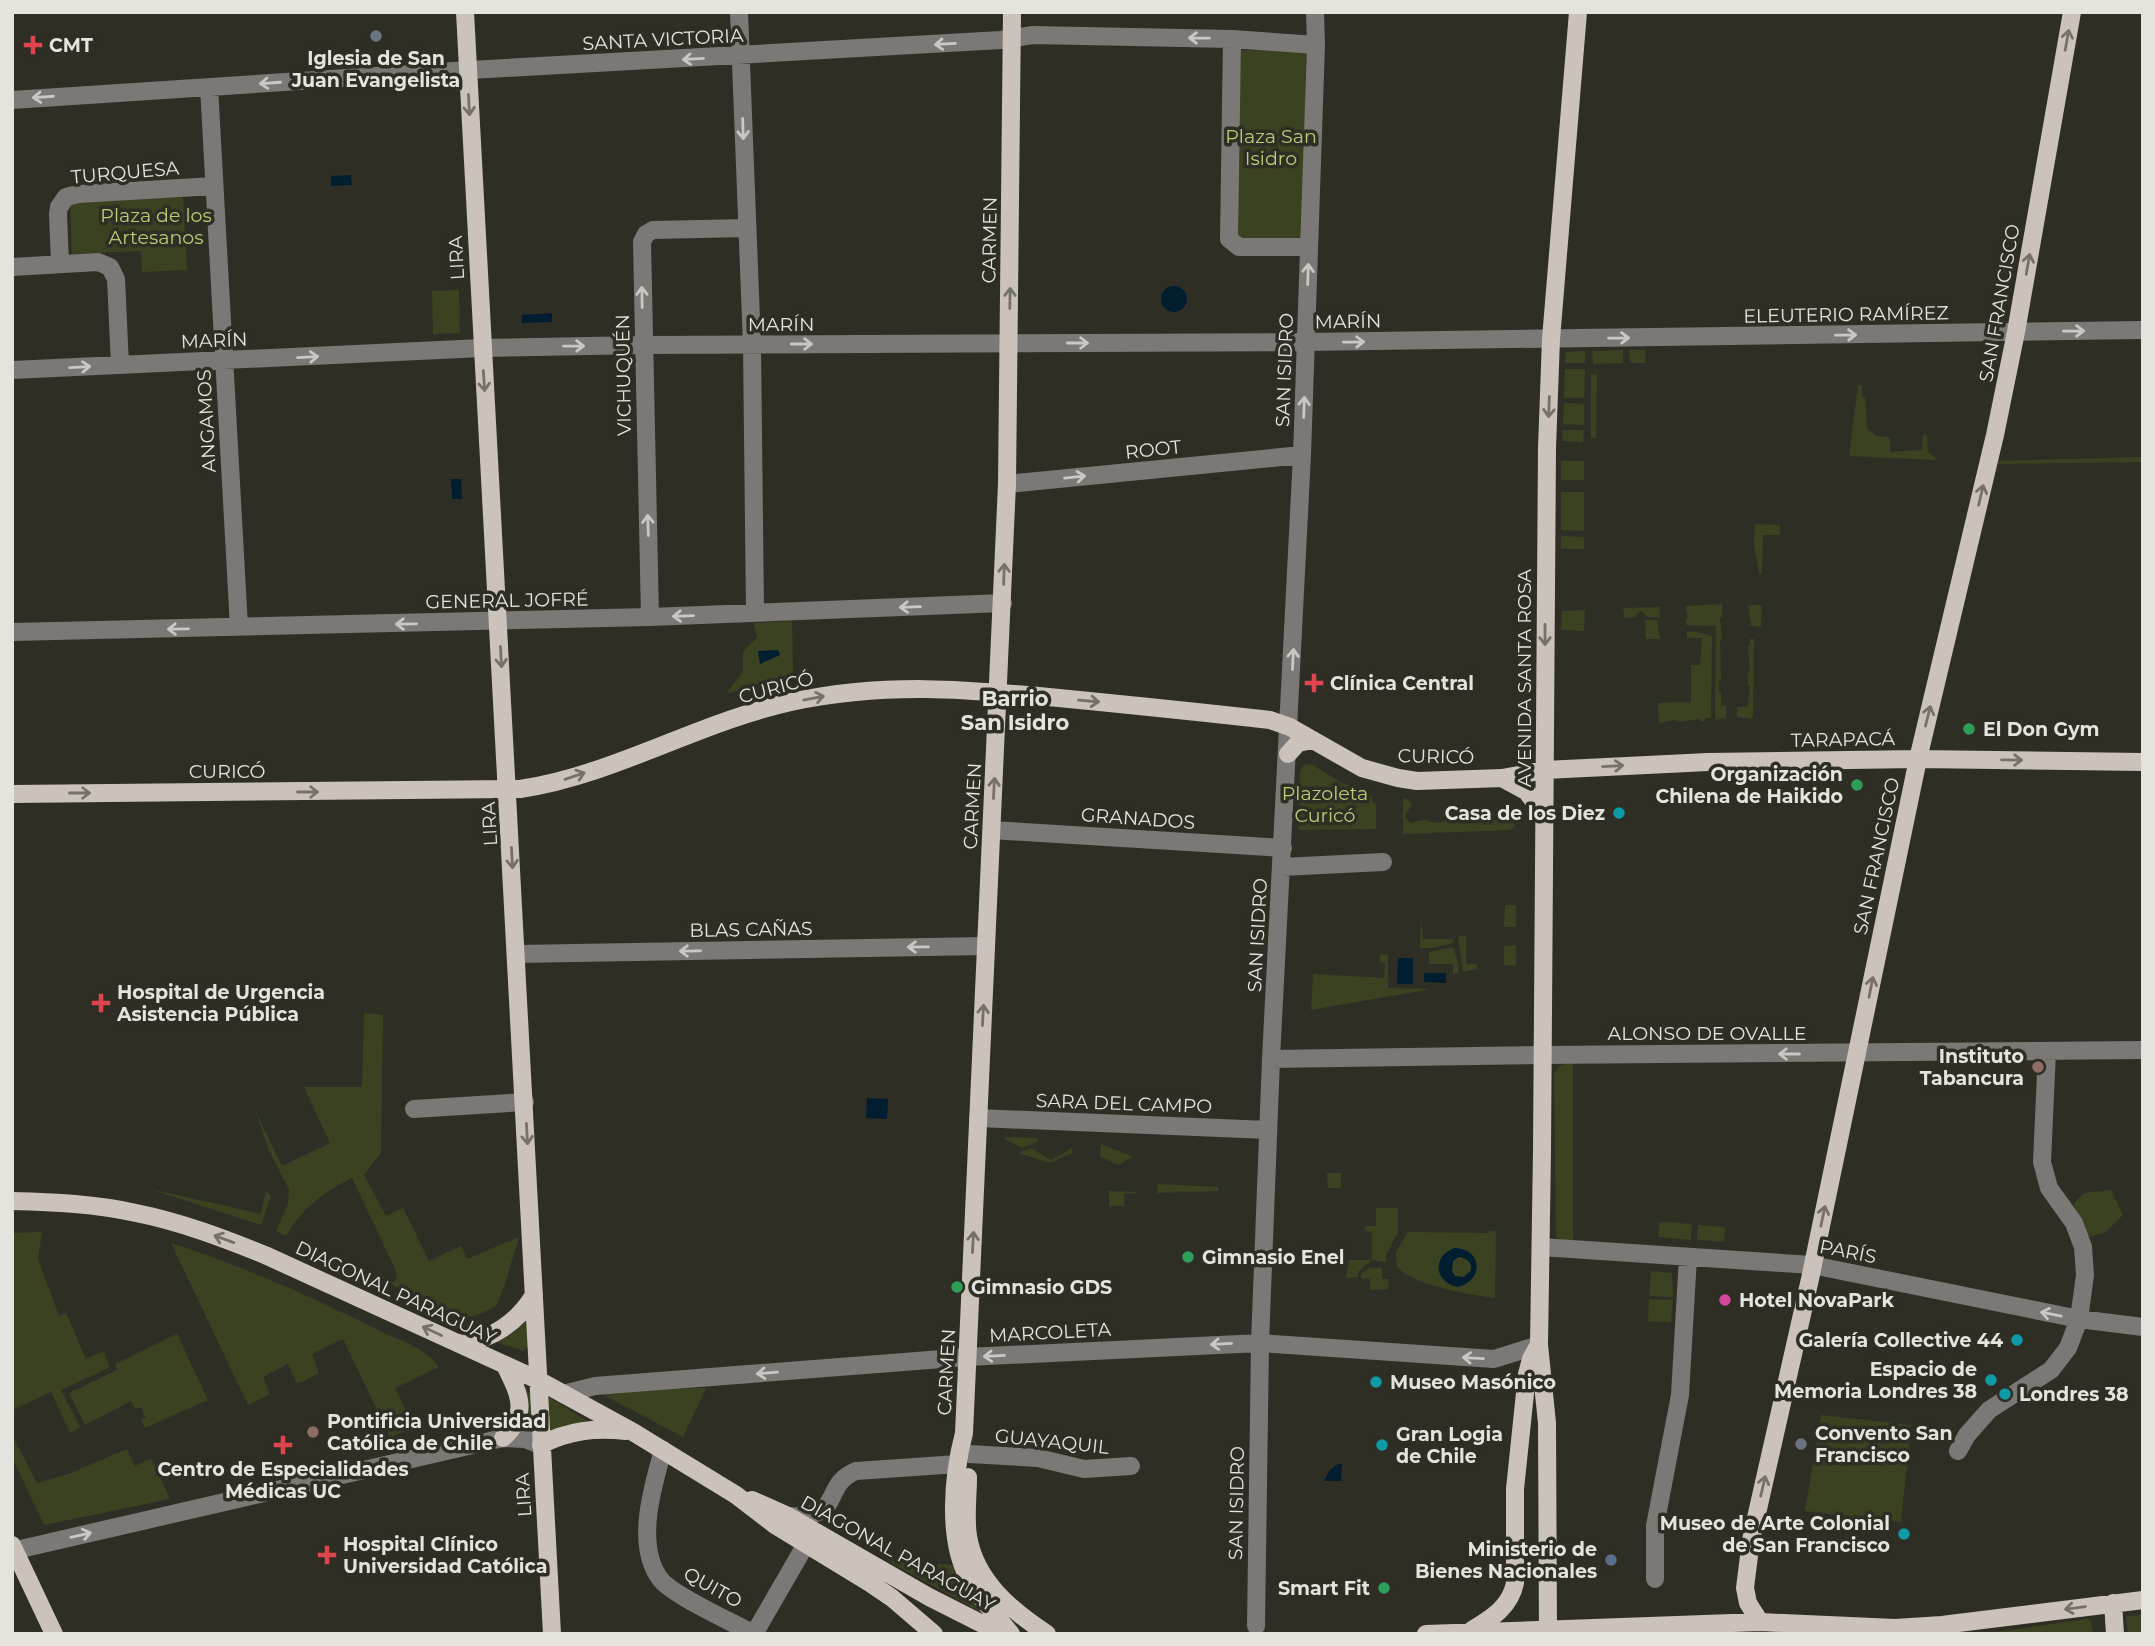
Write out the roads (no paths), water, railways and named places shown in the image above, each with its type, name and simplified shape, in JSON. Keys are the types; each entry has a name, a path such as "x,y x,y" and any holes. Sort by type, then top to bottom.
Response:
{"main road":[{"name":"LIRA","path":"465,12 552,1634"},
{"name":"CARMEN","path":"1011,1634 977,1592 962,1564 954,1526 963,1459 1003,603 1007,484 1012,12"},
{"name":"AVENIDA SANTA ROSA","path":"1548,1632 1547,1423 1539,1345 1547,448 1551,339 1578,12"},
{"name":"SAN FRANCISCO","path":"1760,1622 1748,1603 1746,1572 1858,1054 1917,759 1990,459 2016,332 2072,12"},
{"name":"CURICÓ","path":"12,794 508,790 556,782 760,710 834,694 898,688 998,691 1270,720 1290,727 1362,768 1398,778 1502,778 1545,769"},
{"path":"1288,754 1298,743 1313,740"},
{"name":"TARAPACÁ","path":"1545,769 1708,762 1917,759 2143,762"},
{"path":"1502,778 1526,791 1544,814"},
{"name":"DIAGONAL PARAGUAY","path":"12,1201 64,1202 134,1212 202,1231 265,1255 538,1380 633,1432 736,1495 764,1518 892,1598 933,1634"},
{"path":"460,1344 486,1338 509,1325 534,1295"},
{"name":"AVENIDA SANTA ROSA","path":"1470,1631 1503,1608 1513,1590 1516,1489 1527,1374 1539,1345"},
{"path":"503,1438 515,1425 520,1405 517,1391 505,1365"},
{"path":"541,1445 562,1435 584,1430 633,1432"},
{"name":"CARMEN","path":"963,1459 967,1526 975,1559 985,1579 1000,1597 1048,1634"},
{"name":"DIAGONAL PARAGUAY","path":"736,1495 788,1517 929,1597 1002,1634"},
{"path":"13,1549 54,1634"},
{"path":"1426,1634 1470,1631 1548,1632 1760,1622 1826,1629 1895,1628 1942,1625 2143,1600"},
{"path":"2113,1603 2115,1634"}],"street":[{"path":"739,12 751,345 755,613"},
{"name":"SAN ISIDRO","path":"1256,1626 1259,1343 1302,455 1315,12"},
{"name":"SANTA VICTORIA","path":"12,100 1013,39 1033,34 1232,39 1316,45"},
{"path":"1232,39 1229,239 1239,247 1309,247"},
{"name":"ANGAMOS","path":"209,87 239,627"},
{"name":"TURQUESA","path":"60,264 58,214 59,206 66,197 78,194 214,186"},
{"name":"VICHUQUÉN","path":"650,617 642,250 646,234 660,229 747,228"},
{"path":"12,267 98,262 113,270 116,279 120,365"},
{"name":"ELEUTERIO RAMÍREZ","path":"1551,339 2143,330"},
{"name":"MARÍN","path":"12,370 482,348 1551,339"},
{"name":"ROOT","path":"1007,484 1302,455"},
{"name":"GENERAL JOFRÉ","path":"12,632 499,622 1003,603"},
{"name":"GRANADOS","path":"992,830 1283,848"},
{"path":"1282,867 1383,862"},
{"name":"BLAS CAÑAS","path":"517,954 986,946"},
{"name":"ALONSO DE OVALLE","path":"1271,1059 2143,1050"},
{"path":"1958,1451 1967,1435 1989,1410 2051,1370 2068,1348 2079,1319 2085,1275 2083,1247 2074,1223 2049,1188 2042,1162 2047,1051"},
{"path":"414,1109 525,1102"},
{"name":"SARA DEL CAMPO","path":"978,1118 1268,1130"},
{"name":"PARÍS","path":"1541,1247 1812,1265 2079,1319 2143,1327"},
{"path":"1655,1579 1655,1526 1680,1395 1688,1257"},
{"name":"MARCOLETA","path":"563,1394 595,1386 968,1357 1259,1343 1494,1359 1539,1345"},
{"path":"13,1549 503,1438 525,1439 541,1445"},
{"name":"QUITO","path":"663,1450 648,1511 653,1568 662,1581 676,1592 754,1634"},
{"name":"GUAYAQUIL","path":"788,1517 806,1517 822,1511 843,1479 856,1471 963,1459 1038,1458 1084,1469 1131,1466"},
{"path":"754,1634 806,1544"}],"water":[{"path":"351,175 352,185 331,186 331,176"},
{"path":"1174,286 1183,290 1187,299 1183,308 1174,312 1165,308 1161,299 1165,290"},
{"path":"552,313 552,322 522,323 522,315"},
{"path":"451,479 461,479 462,499 452,499"},
{"path":"778,650 780,655 760,664 758,651"},
{"path":"1398,958 1413,958 1413,984 1397,984"},
{"path":"1424,973 1446,973 1446,983 1424,982"},
{"path":"867,1098 888,1099 887,1119 866,1118"},
{"path":"1454,1248 1463,1249 1475,1258 1476,1272 1467,1283 1458,1287 1444,1280 1439,1263 1447,1252","holes":["1459,1257 1470,1263 1471,1270 1464,1277 1455,1276 1452,1271 1453,1261"]},
{"path":"1342,1464 1341,1481 1324,1481 1330,1470"}],"place":[{"name":"Iglesia de San Juan Evangelista","path":"376,36"},
{"name":"CMT","path":"33,45"},
{"name":"Clínica Central","path":"1314,683"},
{"name":"El Don Gym","path":"1969,729"},
{"name":"Organización Chilena de Haikido","path":"1857,785"},
{"name":"Casa de los Diez","path":"1619,813"},
{"name":"Hospital de Urgencia Asistencia Pública","path":"101,1003"},
{"name":"Instituto Tabancura","path":"2038,1067"},
{"name":"Gimnasio Enel","path":"1188,1257"},
{"name":"Gimnasio GDS","path":"957,1287"},
{"name":"Hotel NovaPark","path":"1725,1300"},
{"name":"Galería Collective 44","path":"2017,1340"},
{"name":"Espacio de Memoria Londres 38","path":"1991,1380"},
{"name":"Museo Masónico","path":"1376,1382"},
{"name":"Londres 38","path":"2005,1394"},
{"name":"Pontificia Universidad Católica de Chile","path":"313,1432"},
{"name":"Convento San Francisco","path":"1801,1444"},
{"name":"Centro de Especialidades Médicas UC","path":"283,1445"},
{"name":"Gran Logia de Chile","path":"1382,1445"},
{"name":"Museo de Arte Colonial de San Francisco","path":"1904,1534"},
{"name":"Hospital Clínico Universidad Católica","path":"327,1555"},
{"name":"Ministerio de Bienes Nacionales","path":"1611,1560"},
{"name":"Smart Fit","path":"1384,1588"}],"district":[{"name":"Barrio San Isidro","path":"1015,711"}],"park label":[{"name":"Plaza San Isidro","path":"1271,147"},
{"name":"Plaza de los Artesanos","path":"156,226"},
{"name":"Plazoleta Curicó","path":"1325,804"}]}
